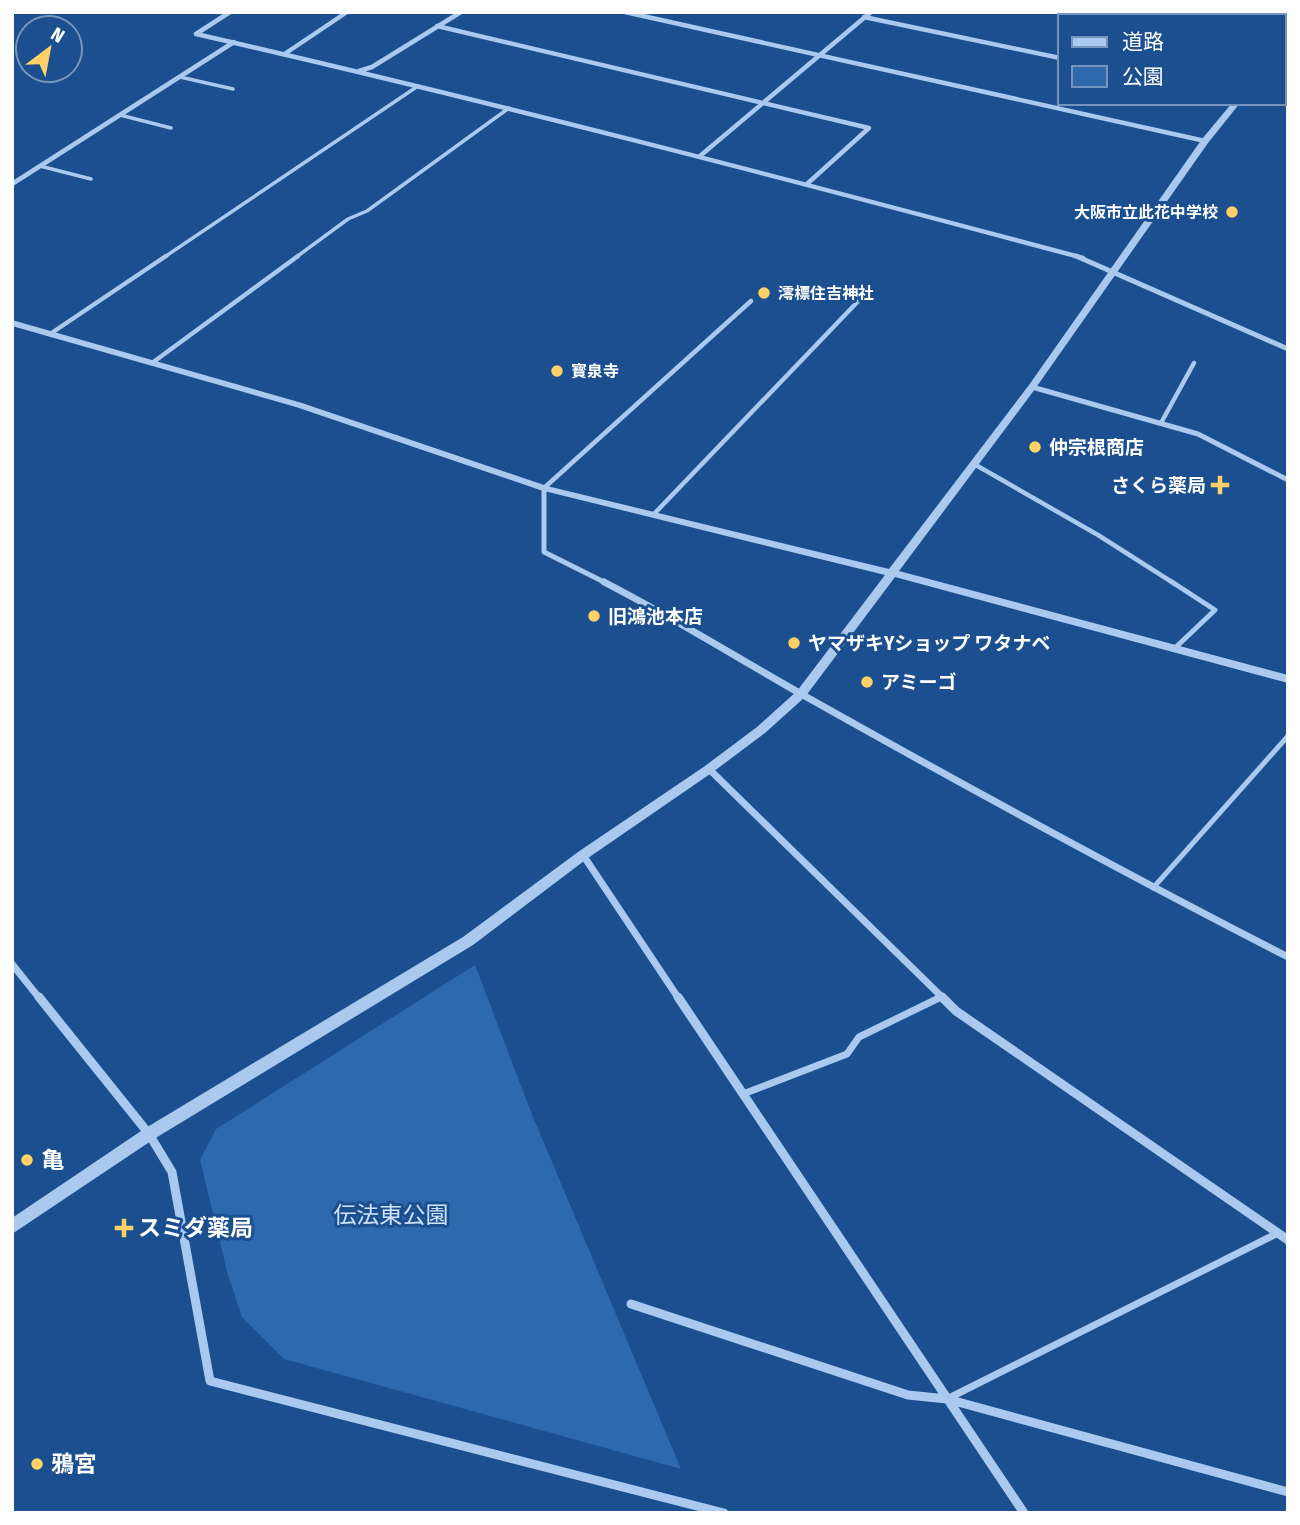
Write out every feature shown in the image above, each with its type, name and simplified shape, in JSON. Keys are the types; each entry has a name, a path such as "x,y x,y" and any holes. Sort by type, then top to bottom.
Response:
{"street":[{"path":"230,12 196,34 286,53 509,108 1084,258 1288,349"},
{"path":"286,53 347,12"},
{"path":"358,71 372,67 461,12"},
{"path":"625,12 1205,141"},
{"path":"699,156 870,12"},
{"path":"864,17 1058,58"},
{"path":"437,26 869,128 807,184"},
{"path":"12,184 234,42"},
{"path":"12,1227 149,1134 468,942 583,855 709,769 761,730 802,694 1032,387 1205,141 1234,105"},
{"path":"12,323 299,405 544,488 892,573 1288,678"},
{"path":"1032,387 1198,434 1288,480"},
{"path":"544,488 544,552 657,610 802,694 1153,888 1288,957"},
{"path":"709,769 956,1011 1288,1240"},
{"path":"583,855 1024,1513"},
{"path":"12,964 149,1134 172,1172 210,1381 724,1513"},
{"path":"631,1304 908,1395 947,1399 1288,1492"}],"lane":[{"path":"180,77 233,89"},
{"path":"50,334 418,86"},
{"path":"152,363 348,219 367,211 509,108"},
{"path":"120,115 171,128"},
{"path":"40,166 92,179"},
{"path":"654,514 866,293"},
{"path":"544,488 751,301"},
{"path":"1161,423 1194,363"},
{"path":"974,464 1098,535 1215,610 1174,649"},
{"path":"1153,888 1288,736"},
{"path":"743,1094 846,1054 859,1037 941,996"},
{"path":"947,1399 1278,1233"}],"green space":[{"name":"伝法東公園","path":"475,965 531,1112 681,1469 284,1359 242,1317 228,1275 200,1160 216,1129"}],"place":[{"name":"大阪市立此花中学校","path":"1232,212"},
{"name":"澪標住吉神社","path":"764,293"},
{"name":"寳泉寺","path":"557,371"},
{"name":"仲宗根商店","path":"1035,447"},
{"name":"さくら薬局","path":"1220,485"},
{"name":"旧鴻池本店","path":"594,616"},
{"name":"ヤマザキYショップ ワタナベ","path":"794,643"},
{"name":"アミーゴ","path":"867,682"},
{"name":"亀","path":"27,1160"},
{"name":"スミダ薬局","path":"124,1228"},
{"name":"鴉宮","path":"37,1464"}]}
